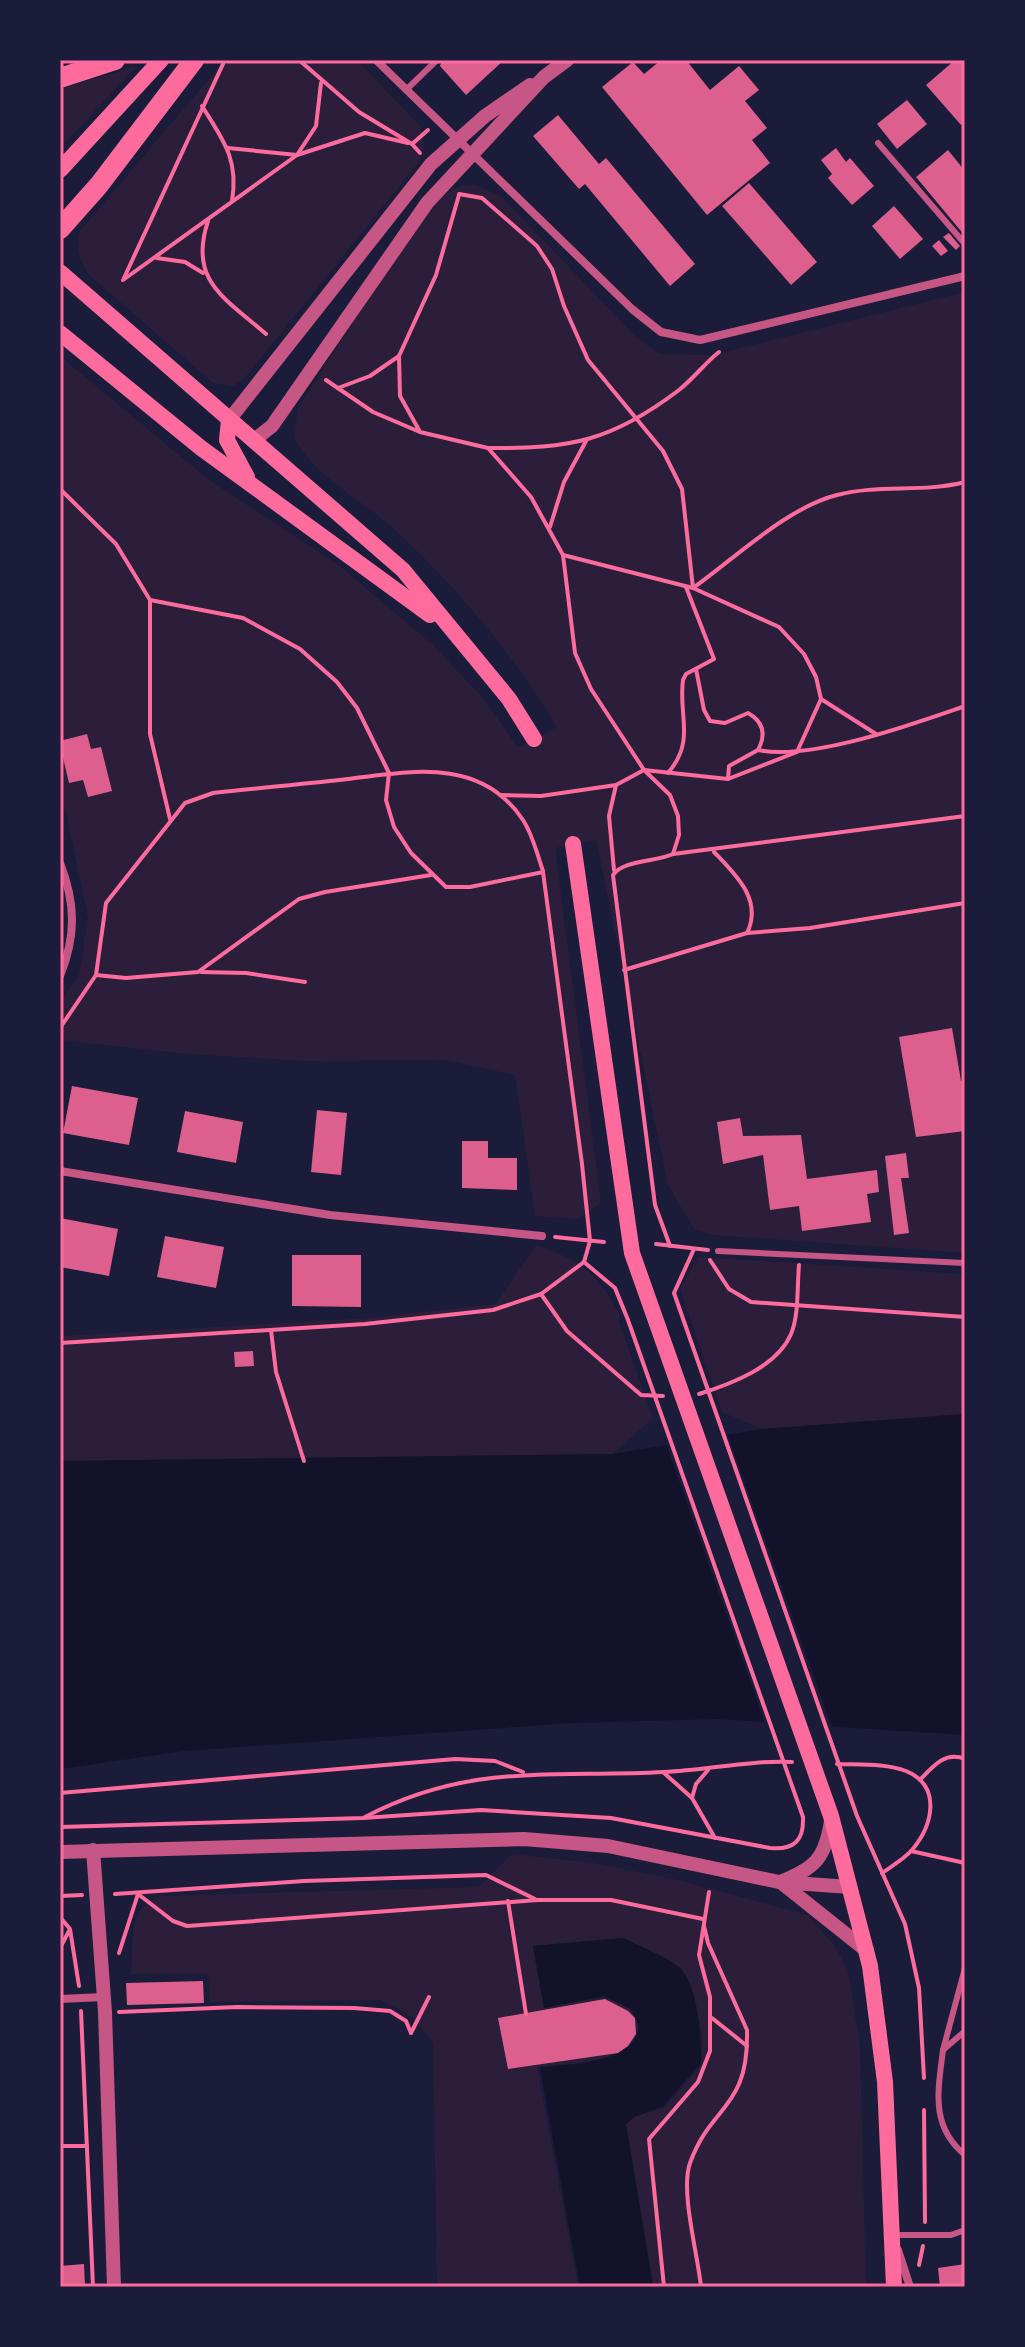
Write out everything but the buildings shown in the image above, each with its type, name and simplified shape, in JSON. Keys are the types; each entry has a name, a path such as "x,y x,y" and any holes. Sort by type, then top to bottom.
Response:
{"main road":[{"path":"60,78 115,60"},
{"path":"60,170 161,60"},
{"path":"60,229 99,185 194,60"},
{"path":"60,272 403,570 509,699 534,739"},
{"path":"60,333 201,448 397,588 462,642"},
{"path":"229,420 226,428 231,449 253,485"},
{"path":"201,448 231,449 253,441"},
{"path":"573,844 632,1253 831,1816 868,1958 885,2082 894,2287"}],"street":[{"path":"376,60 647,322 679,338 717,336 965,276"},
{"path":"229,420 431,164 505,100 567,60"},
{"path":"253,441 272,426 427,203 471,152 544,77"},
{"path":"272,426 273,445 287,468"},
{"path":"60,863 70,890 75,928 60,976"},
{"path":"60,1171 330,1215 542,1236"},
{"path":"779,1882 811,1866 827,1850 831,1816"},
{"path":"60,1852 524,1839 608,1846 779,1882 850,1887"},
{"path":"93,1850 104,2004 114,2287"},
{"path":"779,1882 868,1958"},
{"path":"60,1999 80,1998 104,2004"},
{"path":"893,2235 910,2287"}],"lane":[{"path":"407,89 437,60"},
{"path":"878,143 965,244"},
{"path":"718,1251 965,1263"},
{"path":"965,1968 943,2050 937,2096 939,2122 950,2143 965,2155"},
{"path":"943,2050 965,2031"},
{"path":"893,2235 925,2237 965,2230"}],"path":[{"path":"223,64 123,280 297,155 365,133 412,144 359,112 321,83 299,60"},
{"path":"297,155 316,126 321,83"},
{"path":"202,106 228,148 236,176 232,201"},
{"path":"228,148 297,155"},
{"path":"338,388 370,376 399,356 416,326 436,275 459,194 482,198 537,246 552,269 564,306 588,360 663,451 682,489 693,588"},
{"path":"204,274 200,245 209,219"},
{"path":"157,258 185,262 204,274 266,334"},
{"path":"326,380 373,412 420,432 488,448 535,449 586,441 637,421 726,349"},
{"path":"399,356 400,396 420,432"},
{"path":"549,528 564,482 586,441"},
{"path":"488,448 521,485 563,555 575,653 591,689 644,770 670,795 678,816 679,835 673,854"},
{"path":"693,588 800,510 836,495 866,490 934,490 965,482"},
{"path":"60,489 116,544 150,600 150,734 170,820"},
{"path":"563,555 693,588 779,627 804,654 816,677 821,699 797,752"},
{"path":"668,773 679,759 686,730 683,680 714,659 685,586"},
{"path":"150,600 243,618 300,649 337,682 357,708 389,773 386,800 394,827 431,875 446,887 470,887 543,872"},
{"path":"696,669 704,710 710,721 725,723 748,713 755,717 764,735 758,750"},
{"path":"821,699 876,734"},
{"path":"500,795 541,796 616,785 644,770 728,779 797,752 876,734 965,706"},
{"path":"728,779 729,766 758,750 797,752"},
{"path":"60,1028 96,975 106,903 185,803 213,793 410,769 444,771 474,780 500,795 522,818 543,872 590,1241 584,1262 541,1294 493,1310 271,1330 60,1343"},
{"path":"616,785 609,816 624,970 655,1205 670,1246"},
{"path":"615,870 673,854 714,852 965,816"},
{"path":"714,852 749,893 754,919 747,933"},
{"path":"198,972 299,899 431,875"},
{"path":"624,970 747,933 810,928 965,903"},
{"path":"96,975 126,978 198,972 246,973 305,982"},
{"path":"542,1236 604,1242"},
{"path":"656,1244 707,1250 710,1264 729,1289 751,1302 965,1317"},
{"path":"694,1249 674,1293 857,1816 905,1924 919,1988 924,2086"},
{"path":"692,1397 730,1385 780,1354 793,1332 800,1255"},
{"path":"60,1827 363,1818 481,1810 611,1818 786,1849 796,1844 804,1833 803,1817 628,1320 615,1288 584,1262"},
{"path":"541,1294 567,1331 641,1395 666,1396"},
{"path":"271,1330 276,1372 304,1461"},
{"path":"920,1780 937,1761 956,1756 965,1759"},
{"path":"60,1793 455,1759 495,1761 525,1773"},
{"path":"363,1818 442,1784 525,1773 663,1772 773,1761 804,1763"},
{"path":"835,1764 902,1770 920,1780 933,1802 923,1834 911,1851 881,1874"},
{"path":"692,1798 696,1784 710,1768"},
{"path":"663,1772 692,1798 715,1838"},
{"path":"911,1851 965,1863"},
{"path":"138,1894 154,1889 486,1875 538,1900"},
{"path":"664,2287 649,2139 698,2082 710,2051 712,2018 699,1955 709,1892"},
{"path":"138,1894 173,1921 187,1926 538,1900 611,1900 703,1919"},
{"path":"119,1953 138,1894"},
{"path":"508,1901 526,2014"},
{"path":"60,1917 70,1929 80,1998 93,2287"},
{"path":"701,2287 688,2166 701,2140 734,2099 746,2072 747,2046 747,2030 708,1943 703,1919"},
{"path":"60,1948 70,1929"},
{"path":"104,2004 390,2011 406,2021 411,2033 429,1997"},
{"path":"712,2018 747,2046"},
{"path":"919,2267 925,2237 924,2101"},
{"path":"60,2146 87,2146"}],"shaded area":[{"path":"225,60 357,60 421,127 424,147 419,162 244,379 233,386 213,383 89,275 78,248 80,231"},
{"path":"137,66 60,148 60,89"},
{"path":"476,185 501,196 636,337 660,354 713,355 965,292 965,1253 713,1235 694,1229 668,1185 596,840 555,848 601,1203 578,1219 535,1216 515,1075 447,1060 306,1061 188,1054 60,1040 60,1001 79,975 88,918 66,811 60,802 60,356 209,480 336,563 433,645 481,696 518,747 557,727 503,647 461,597 393,528 312,463 294,437 298,408 389,266 433,206 452,189"},
{"path":"536,1245 566,1257 587,1270 620,1315 619,1322 653,1418 613,1454 60,1461 60,1336 368,1318 496,1304"},
{"path":"698,1257 965,1274 965,1414 762,1429 722,1412 680,1289"},
{"path":"965,1414 965,1735 716,1719 571,1723 184,1751 60,1769 60,1461 613,1454 762,1429"},
{"path":"512,1854 594,1863 678,1880 808,1915 834,1945 847,1968 860,2046 866,2287 654,2287 626,2124 634,2117 665,2107 702,2064 702,2034 694,1994 681,1968 624,1938 533,1946 544,2008 584,2000 613,2000 633,2013 638,2027 634,2039 612,2055 537,2067 578,2287 437,2287 433,2043 414,2018 381,2000 210,2002 208,1974 131,1974 132,1939 137,1917 150,1901 161,1896 478,1887"},
{"path":"623,1938 666,1959 685,1975 697,2012 701,2063 663,2106 634,2117 626,2124 653,2287 580,2287 540,2068 584,2063 614,2055 635,2039 639,2026 631,2009 604,1996 544,2008 533,1946"}],"pier":[{"path":"726,1430 833,1730 766,1726 665,1441"}]}
